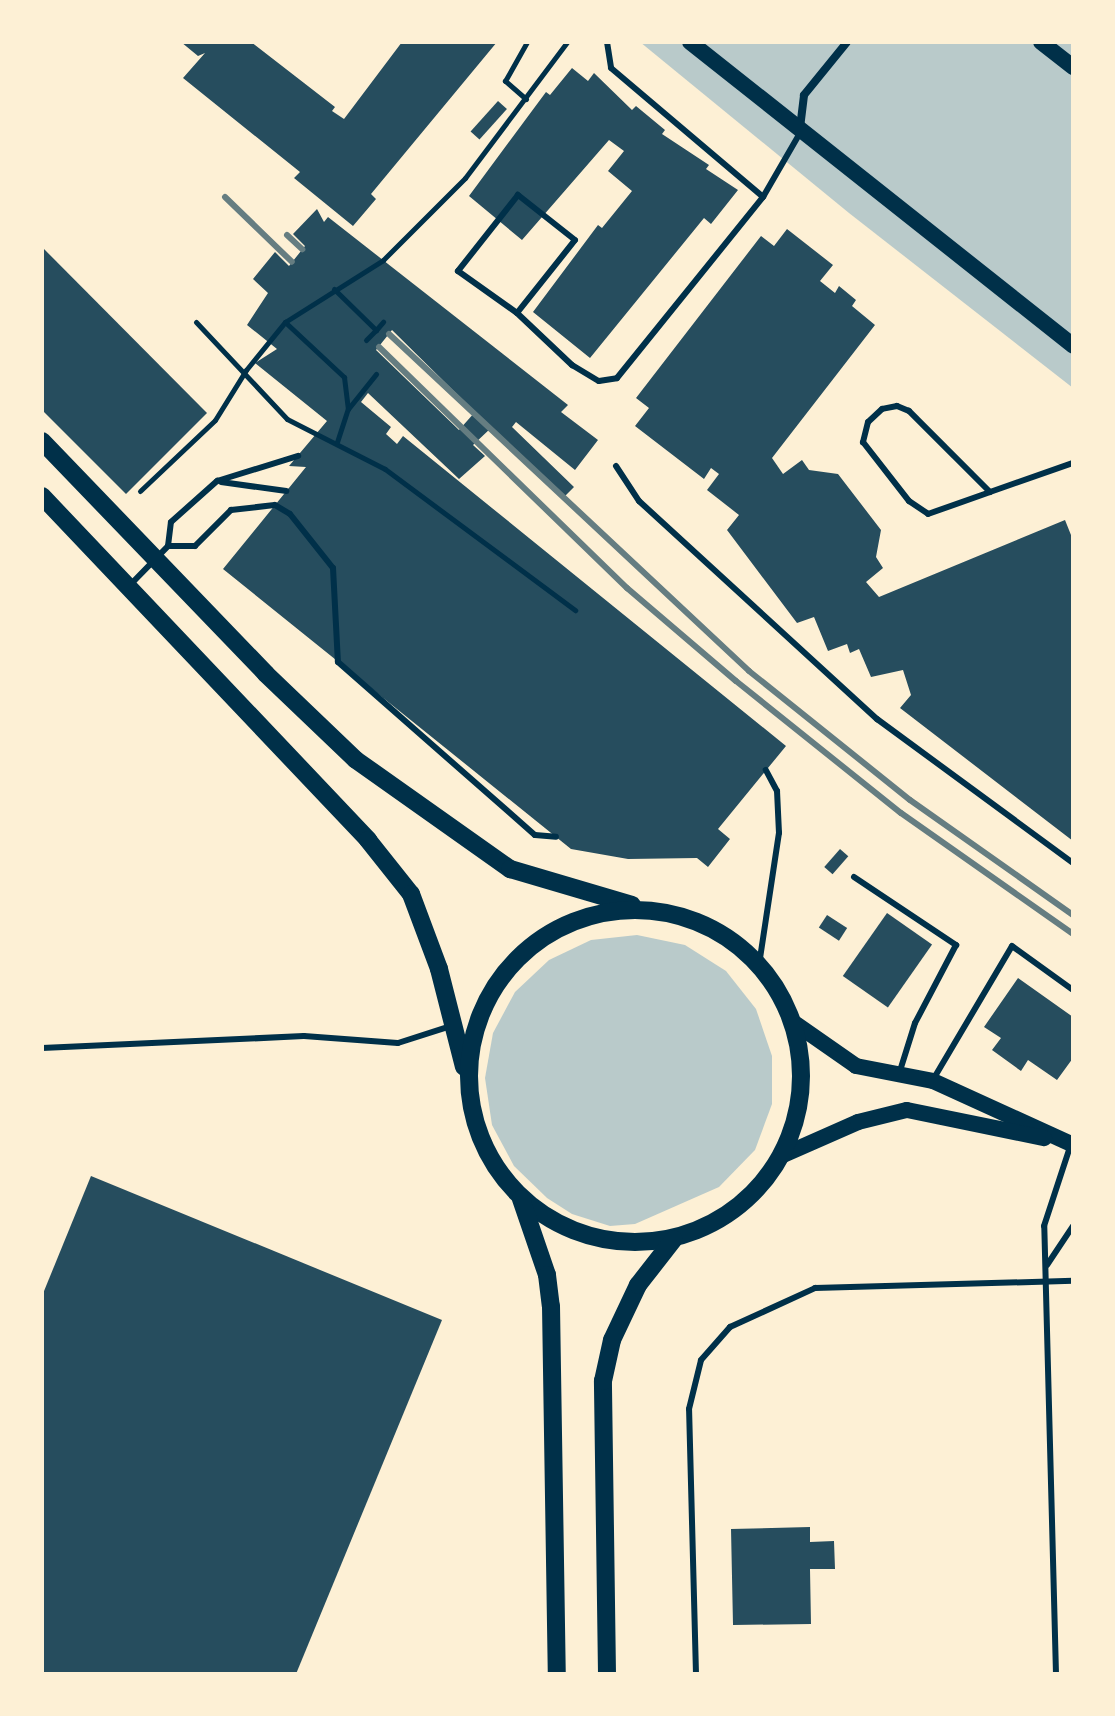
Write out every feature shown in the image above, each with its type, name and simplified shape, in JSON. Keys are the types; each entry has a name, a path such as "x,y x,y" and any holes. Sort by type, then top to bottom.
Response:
{"highway":[{"path":"42,441 162,553 356,760 439,823 510,869 566,889 670,913 709,926 759,965 793,1022 802,1067 798,1113 781,1156 754,1193 717,1222 674,1239 609,1242 567,1229 521,1199"},
{"path":"42,496 368,840 411,894 454,1025 484,1147 521,1199 547,1275 551,1306 557,1674"},
{"path":"468,1085 477,1028 486,1000 511,964 545,936 584,917 627,909 670,913"},
{"path":"607,1674 603,1381 612,1340 638,1285 674,1239"}],"main road":[{"path":"690,42 800,133 1073,346"},
{"path":"1041,42 1073,67"},
{"path":"793,1022 856,1066 933,1081 1072,1143"},
{"path":"781,1156 858,1122 907,1110 1072,1143"}],"street":[{"path":"800,133 804,95 847,42"}],"lane":[{"path":"607,42 611,68 763,197"},
{"path":"517,313 575,240 518,195 458,271 517,313 572,365 599,381 617,378 763,197 800,133"},
{"path":"990,492 909,411 897,406 882,409 868,422 863,442 919,510 928,514 1073,463"},
{"path":"127,587 162,553 171,522 217,481 298,456"},
{"path":"616,466 639,501 877,719 1073,863"},
{"path":"217,481 286,491"},
{"path":"162,553 195,546 231,510 275,505 290,514 333,568 338,662 535,835 556,837"},
{"path":"759,965 779,833 777,791 766,770"},
{"path":"854,877 956,945 915,1023 899,1075"},
{"path":"933,1081 1012,946 1073,990"},
{"path":"42,1048 304,1036 398,1043 454,1025"},
{"path":"1056,1674 1044,1226 1072,1143"},
{"path":"1047,1265 1073,1226"},
{"path":"696,1674 689,1409 701,1360 730,1327 815,1288 1073,1281"}],"path":[{"path":"526,99 505,81 527,42"},
{"path":"140,491 215,420 246,370 285,322 383,260 465,178 567,42"},
{"path":"334,289 376,330"},
{"path":"196,322 246,370 287,419 385,469 575,610"},
{"path":"285,322 344,377 348,409"},
{"path":"366,340 383,322"},
{"path":"337,442 348,409 376,374"}],"shaded area":[{"path":"640,42 1073,42 1073,388 849,213"},
{"path":"637,935 685,945 726,971 756,1009 772,1056 772,1104 755,1150 719,1187 635,1224 610,1226 572,1214 547,1198 514,1166 492,1125 485,1078 493,1033 515,992 549,960 591,940"}],"building":[{"path":"181,42 251,42 335,107 332,111 344,119 402,42 497,42 371,194 376,199 353,226 294,178 300,172 183,78 205,53 198,56"},
{"path":"572,68 588,81 594,73 632,110 636,106 665,130 662,134 709,165 706,169 738,190 711,224 704,218 590,358 533,312 598,225 602,228 632,191 608,171 624,151 609,140 522,240 469,196 546,92 550,95"},
{"path":"498,101 507,109 479,139 471,131"},
{"path":"317,209 324,222 328,217 568,405 561,412 598,440 575,470 516,422 512,427 574,487 564,497 492,427 473,445 485,456 459,479 368,393 361,402 391,427 386,434 397,444 403,436 786,746 718,829 730,839 708,867 697,858 628,859 571,849 223,569 306,467 289,466 327,421 255,363 277,349 247,325 268,293 253,279 275,252 289,266 305,246 293,234","holes":["392,330 475,412 459,430 376,350"]},
{"path":"787,229 833,265 820,281 835,293 839,286 856,300 852,306 875,325 772,458 783,474 802,460 809,470 838,474 881,530 876,557 883,568 866,582 879,597 1065,520 1073,540 1073,841 900,708 911,695 903,670 871,677 859,649 850,653 847,644 828,651 814,617 797,623 727,530 739,515 707,490 719,474 711,468 704,479 635,426 649,408 636,398 761,236 774,246"},
{"path":"42,247 207,413 126,494 42,410"},
{"path":"840,849 848,856 833,874 824,867"},
{"path":"887,913 932,945 888,1008 843,976"},
{"path":"827,915 847,928 839,941 819,928"},
{"path":"1018,978 1073,1017 1073,1058 1057,1080 1028,1060 1021,1071 992,1050 1001,1038 984,1027"},
{"path":"91,1176 442,1320 296,1674 42,1674 42,1296"},
{"path":"810,1527 810,1542 834,1541 835,1569 810,1569 811,1624 733,1625 731,1529"}],"railway":[{"path":"225,197 292,262"},
{"path":"287,235 302,249"},
{"path":"389,334 749,671 910,800 1073,915"},
{"path":"379,347 627,588 736,681 901,813 1073,934"}]}
